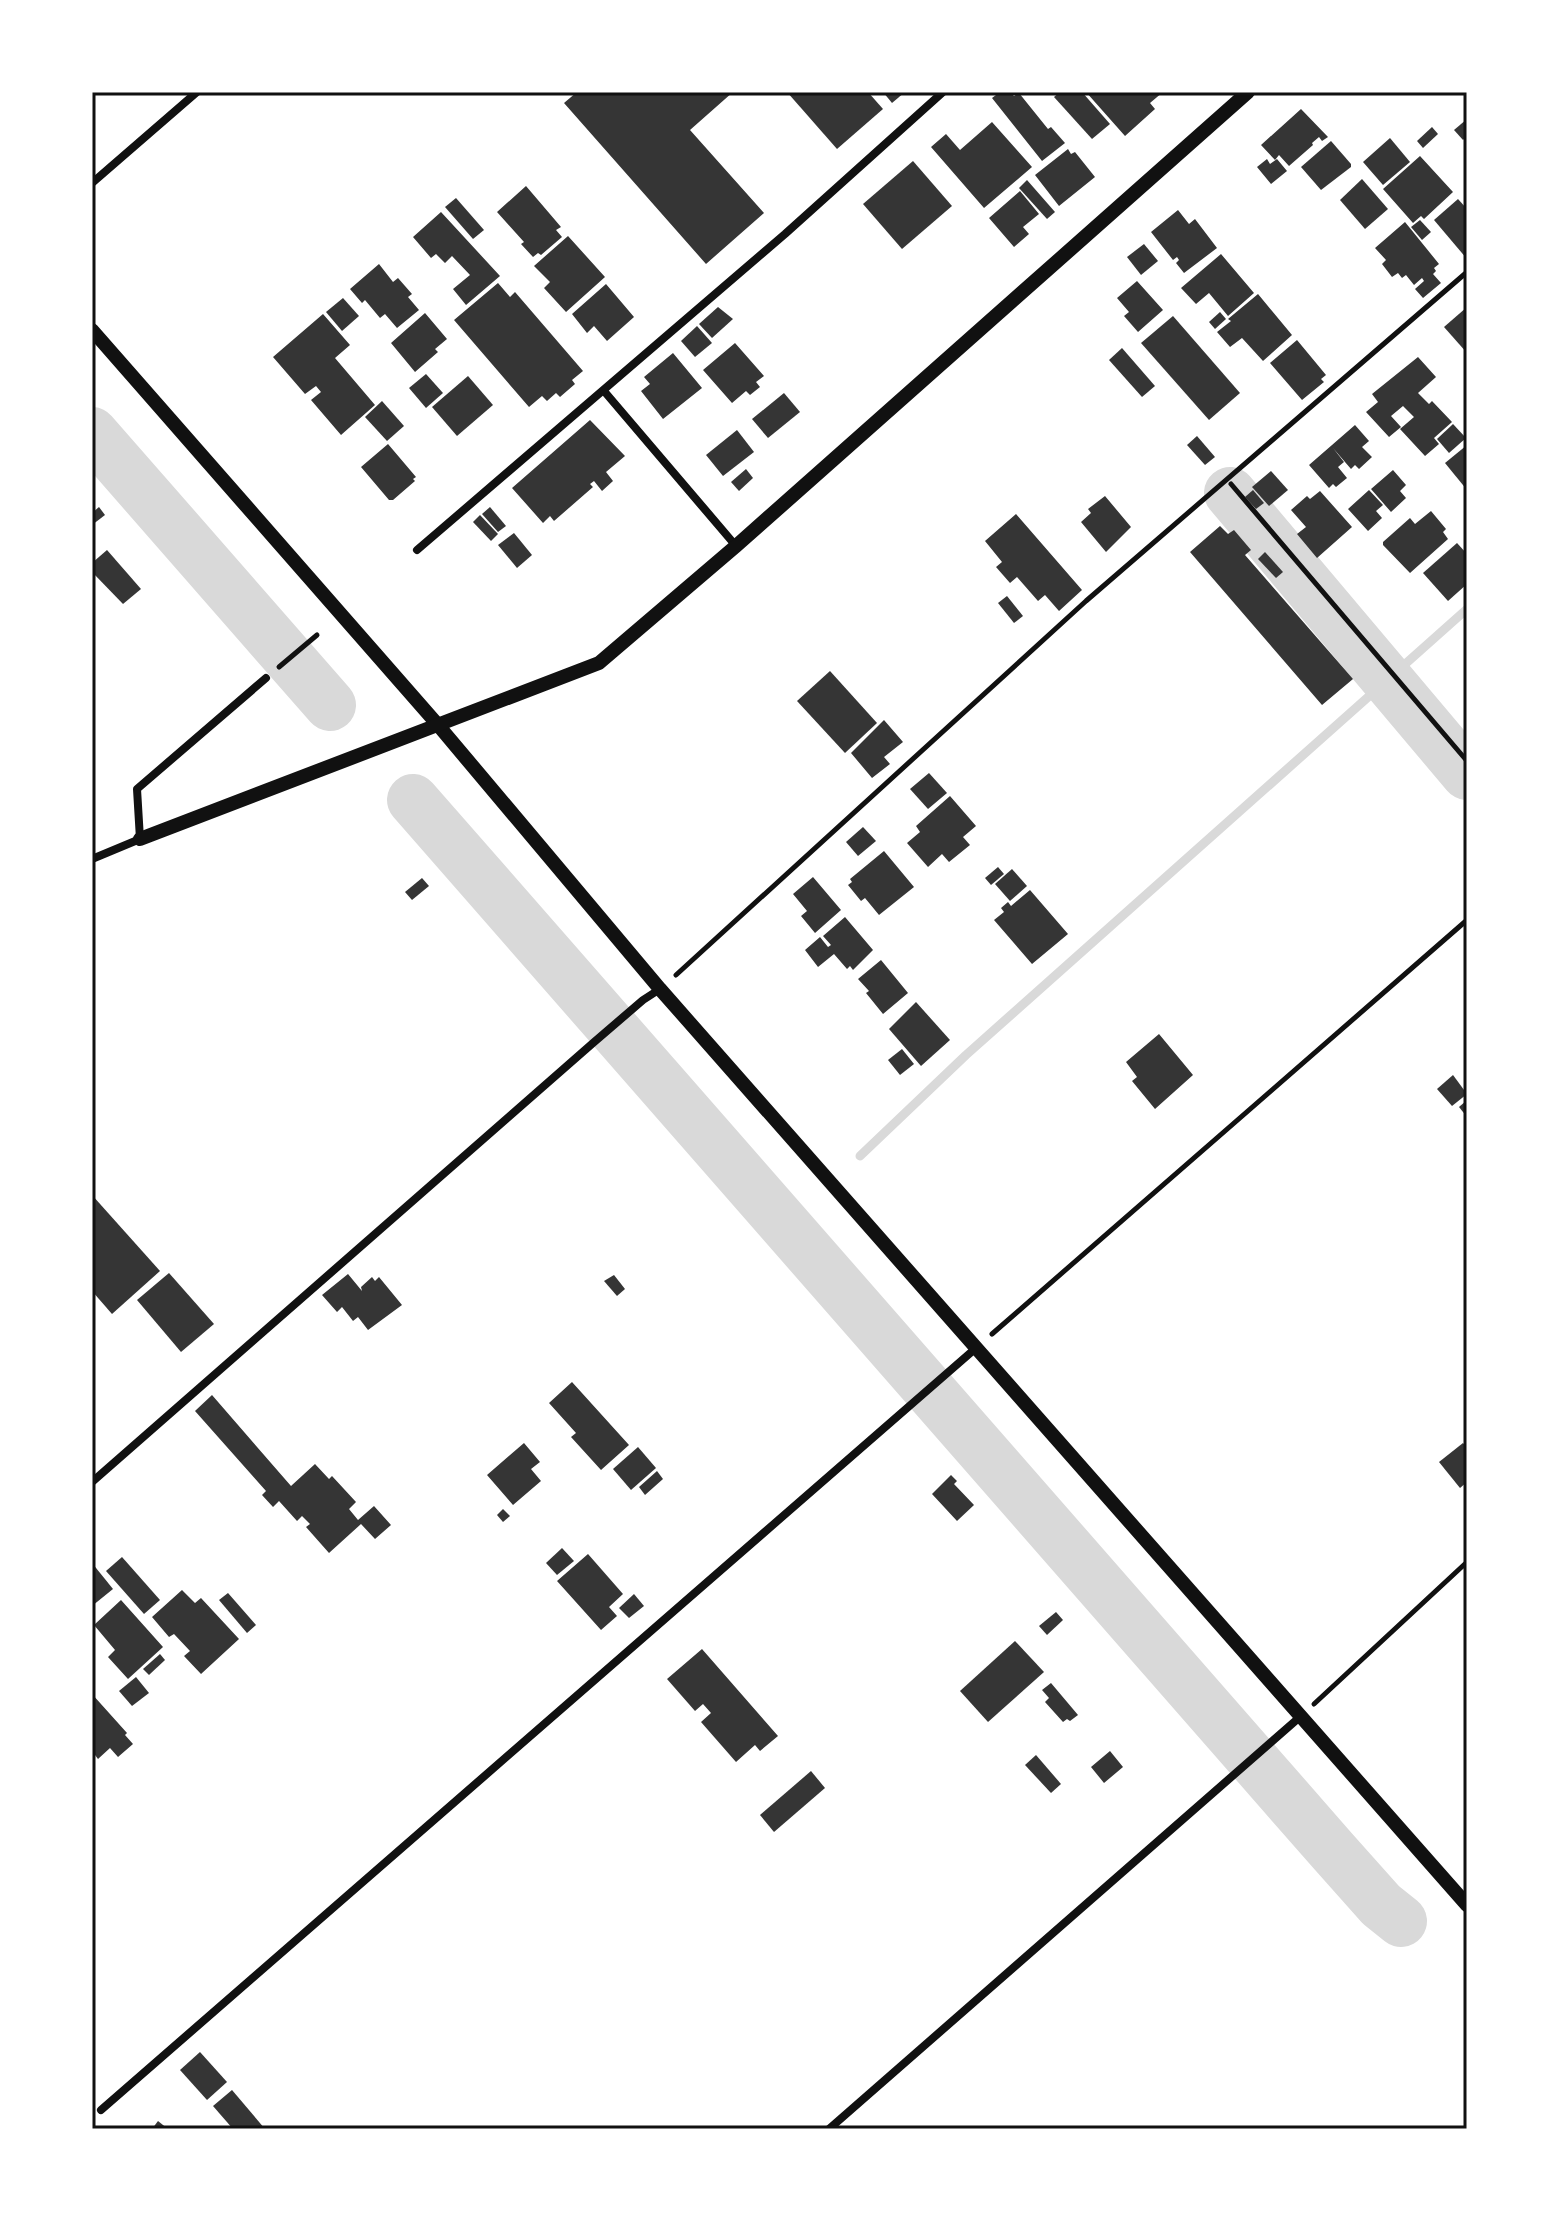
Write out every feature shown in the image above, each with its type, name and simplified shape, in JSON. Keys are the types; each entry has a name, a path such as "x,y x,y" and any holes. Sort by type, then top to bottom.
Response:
{"street":[{"path":"92,183 197,92"},
{"path":"417,550 785,234 943,92"},
{"path":"92,859 599,663 736,546 1248,92"},
{"path":"92,330 438,725 660,989 1467,1905"},
{"path":"604,391 736,546"},
{"path":"140,839 137,789 266,678"},
{"path":"92,1482 593,1043 660,989"},
{"path":"101,2110 976,1348"},
{"path":"829,2129 1302,1715"}],"path":[{"path":"660,989 1086,601 1467,272"},
{"path":"1231,484 1467,761"},
{"path":"266,678 317,635"},
{"path":"976,1348 1467,920"},
{"path":"1302,1715 1467,1562"}],"building":[{"path":"577,92 733,92 690,130 764,213 706,264 564,103"},
{"path":"787,92 868,92 883,109 837,149"},
{"path":"883,92 905,92 892,103"},
{"path":"1000,92 1010,92 1014,96 1019,93 1048,129 1051,127 1065,143 1042,161 992,98"},
{"path":"1060,92 1082,92 1110,124 1092,139 1054,97"},
{"path":"1086,92 1163,92 1150,103 1155,109 1125,136"},
{"path":"1301,109 1328,137 1322,141 1319,137 1289,166 1279,155 1275,160 1261,145"},
{"path":"1467,119 1467,136 1463,140 1454,130"},
{"path":"992,122 1032,167 984,208 931,147 946,134 960,150"},
{"path":"1432,127 1438,134 1423,148 1417,141"},
{"path":"1390,138 1410,162 1383,185 1363,162"},
{"path":"1331,141 1351,167 1321,190 1301,167"},
{"path":"1068,149 1071,154 1075,152 1095,177 1059,206 1035,175"},
{"path":"1420,156 1453,192 1424,219 1421,216 1413,223 1383,189"},
{"path":"1267,159 1270,164 1277,159 1287,171 1271,184 1257,167"},
{"path":"913,161 952,206 902,249 863,204"},
{"path":"1362,179 1388,209 1365,229 1340,200"},
{"path":"1027,180 1055,212 1047,219 1019,188"},
{"path":"526,186 561,227 556,230 562,237 541,255 538,253 533,257 497,212"},
{"path":"1020,191 1039,214 1023,227 1029,234 1014,247 989,218"},
{"path":"456,198 484,230 473,239 445,207"},
{"path":"1458,199 1467,209 1467,259 1434,220"},
{"path":"1178,210 1189,224 1195,219 1217,248 1184,273 1176,263 1179,260 1177,257 1173,260 1151,232"},
{"path":"441,212 500,276 466,305 453,289 470,275 452,256 445,263 436,254 431,258 413,237"},
{"path":"1420,220 1431,232 1422,240 1411,227"},
{"path":"1405,222 1439,264 1433,274 1441,283 1423,298 1415,289 1424,281 1422,278 1414,285 1406,275 1402,278 1398,273 1392,277 1382,264 1386,260 1375,248"},
{"path":"568,236 605,277 566,312 544,288 550,282 534,266"},
{"path":"1144,244 1158,261 1141,275 1127,257"},
{"path":"1221,254 1254,293 1228,316 1209,293 1196,304 1181,288"},
{"path":"379,264 393,282 398,278 412,294 408,297 419,310 397,328 385,314 380,318 365,300 362,303 350,289"},
{"path":"1137,281 1163,310 1138,332 1124,316 1129,312 1117,298"},
{"path":"498,283 510,297 515,292 583,371 572,380 575,384 560,397 556,393 547,401 542,396 529,407 454,320"},
{"path":"606,284 634,317 607,341 594,326 587,333 572,314"},
{"path":"1258,294 1292,335 1263,361 1242,338 1230,347 1217,332"},
{"path":"343,298 359,316 342,331 326,312"},
{"path":"718,307 733,319 712,338 699,324"},
{"path":"1467,307 1467,353 1444,327"},
{"path":"1220,312 1226,319 1215,329 1209,322"},
{"path":"425,313 447,339 435,349 438,352 415,372 391,343"},
{"path":"323,314 350,345 335,358 375,405 341,435 311,400 321,392 316,386 305,394 273,357"},
{"path":"1173,316 1240,393 1209,420 1141,343"},
{"path":"697,326 712,343 695,357 681,341"},
{"path":"1297,340 1326,375 1321,379 1324,382 1302,400 1270,363"},
{"path":"735,343 764,376 756,382 760,387 750,395 746,391 732,403 703,370"},
{"path":"1122,348 1155,386 1142,397 1109,360"},
{"path":"673,353 702,388 663,419 641,391 650,384 644,377"},
{"path":"1418,357 1436,377 1418,393 1429,404 1432,401 1452,422 1434,438 1439,444 1425,456 1400,429 1414,417 1403,406 1391,416 1401,427 1389,437 1366,412 1378,402 1372,394"},
{"path":"426,374 443,393 426,408 409,388"},
{"path":"468,376 493,405 457,436 432,407"},
{"path":"784,393 800,412 768,438 752,419"},
{"path":"382,401 404,426 387,441 365,417"},
{"path":"590,420 625,456 606,472 613,481 602,491 594,481 590,484 593,487 554,521 550,516 543,523 512,488"},
{"path":"1453,424 1466,438 1449,453 1437,439"},
{"path":"1355,425 1369,441 1362,447 1372,457 1359,469 1355,465 1351,469 1333,448 1344,462 1338,467 1347,478 1336,487 1333,484 1329,488 1309,465"},
{"path":"737,430 754,452 723,476 706,455"},
{"path":"1197,436 1215,457 1205,465 1187,445"},
{"path":"388,444 416,477 393,500 389,500 361,467"},
{"path":"1467,445 1467,490 1445,463"},
{"path":"746,469 753,478 739,491 731,482"},
{"path":"1393,470 1406,485 1400,491 1406,498 1391,512 1371,489"},
{"path":"1271,471 1288,490 1269,506 1252,487"},
{"path":"1253,490 1264,503 1256,509 1245,497"},
{"path":"1369,490 1383,505 1376,511 1382,518 1368,531 1348,509"},
{"path":"1320,491 1352,527 1317,558 1297,534 1306,527 1291,510 1307,496 1310,499"},
{"path":"1105,496 1131,527 1106,552 1081,522 1091,513 1088,509"},
{"path":"99,507 105,515 92,525 92,513"},
{"path":"490,507 506,526 498,532 482,514"},
{"path":"1431,511 1446,529 1443,532 1448,539 1410,573 1383,542 1410,518 1415,524"},
{"path":"1016,514 1082,590 1059,611 1045,595 1038,601 1017,577 1010,583 996,567 1002,562 985,541"},
{"path":"480,515 498,534 491,541 473,522"},
{"path":"1220,526 1228,534 1234,530 1251,550 1245,555 1353,679 1322,705 1190,552"},
{"path":"514,533 532,555 517,568 498,545"},
{"path":"1457,543 1467,554 1467,584 1448,601 1423,573"},
{"path":"107,550 141,589 123,604 92,572 92,563"},
{"path":"1265,552 1283,572 1276,578 1258,559"},
{"path":"1007,596 1023,616 1014,623 998,603"},
{"path":"830,671 877,723 845,753 797,701"},
{"path":"884,720 903,742 884,757 890,764 872,778 851,753"},
{"path":"929,773 947,793 928,809 910,789"},
{"path":"950,796 976,826 963,837 970,845 949,862 942,854 928,867 907,843 920,832 916,826"},
{"path":"863,827 876,841 858,856 846,842"},
{"path":"884,851 914,887 879,915 865,898 861,901 848,885 852,882 850,879"},
{"path":"998,867 1004,874 991,885 985,878"},
{"path":"1012,869 1027,886 1010,901 995,884"},
{"path":"813,877 841,910 815,933 801,916 807,911 793,894"},
{"path":"422,878 429,886 412,900 405,892"},
{"path":"1030,890 1068,934 1032,964 994,920 1004,912 1001,908 1008,902 1011,906"},
{"path":"845,917 873,950 853,970 850,966 847,969 834,954 818,967 805,950 820,937 828,947 831,945 823,936"},
{"path":"881,960 908,993 883,1014 858,979"},
{"path":"916,1002 950,1040 921,1066 889,1029"},
{"path":"1159,1034 1193,1075 1155,1109 1132,1081 1137,1077 1126,1062"},
{"path":"902,1049 914,1064 900,1075 888,1060"},
{"path":"1453,1075 1467,1094 1452,1106 1437,1089"},
{"path":"1467,1100 1467,1117 1459,1107"},
{"path":"92,1195 160,1271 112,1314 92,1291"},
{"path":"169,1273 214,1324 181,1352 137,1300"},
{"path":"348,1274 362,1291 361,1287 372,1277 375,1281 379,1277 402,1305 368,1330 358,1317 353,1321 342,1307 337,1312 322,1295"},
{"path":"614,1275 625,1289 617,1296 604,1281"},
{"path":"572,1382 629,1445 601,1470 571,1437 576,1433 549,1403"},
{"path":"212,1395 291,1486 315,1464 329,1479 332,1476 356,1502 349,1509 358,1520 374,1506 391,1525 375,1539 361,1524 329,1553 306,1527 310,1524 302,1516 297,1521 279,1501 273,1507 262,1495 266,1491 195,1411"},
{"path":"524,1443 540,1462 531,1469 541,1481 513,1505 487,1475"},
{"path":"1463,1443 1467,1448 1467,1482 1460,1488 1439,1462"},
{"path":"638,1447 656,1468 631,1490 613,1469"},
{"path":"657,1471 663,1479 645,1495 639,1487"},
{"path":"951,1475 957,1481 954,1484 974,1505 957,1521 932,1494"},
{"path":"503,1509 510,1516 503,1522 497,1515"},
{"path":"562,1548 574,1561 557,1575 546,1563"},
{"path":"588,1554 623,1594 609,1607 617,1616 601,1630 557,1581"},
{"path":"122,1557 160,1600 144,1614 106,1571"},
{"path":"92,1563 113,1589 92,1606"},
{"path":"182,1590 195,1603 201,1598 239,1639 201,1674 184,1656 190,1651 174,1634 169,1637 152,1617"},
{"path":"228,1593 256,1625 247,1633 219,1600"},
{"path":"634,1594 644,1606 629,1618 619,1608"},
{"path":"121,1600 163,1647 128,1679 108,1657 115,1650 94,1625"},
{"path":"1056,1612 1063,1620 1047,1635 1039,1626"},
{"path":"1015,1641 1044,1672 988,1722 960,1691"},
{"path":"702,1649 778,1736 760,1751 755,1745 736,1762 701,1722 711,1713 703,1704 695,1711 667,1679"},
{"path":"160,1654 165,1660 149,1675 143,1669"},
{"path":"136,1677 149,1693 132,1706 119,1691"},
{"path":"1051,1683 1078,1715 1070,1721 1067,1719 1063,1722 1045,1702 1049,1698 1042,1690"},
{"path":"92,1694 133,1744 118,1757 110,1748 98,1759 92,1751"},
{"path":"1110,1751 1123,1767 1104,1783 1091,1767"},
{"path":"1036,1755 1061,1784 1051,1793 1025,1765"},
{"path":"811,1771 825,1788 774,1832 760,1815"},
{"path":"200,2052 227,2082 207,2100 180,2070"},
{"path":"232,2090 265,2129 233,2129 213,2106"},
{"path":"158,2121 168,2129 152,2129"}],"waterway":[{"path":"92,433 330,705"},
{"path":"1230,493 1467,774"},
{"path":"860,1156 966,1055 1467,609"},
{"path":"413,800 1332,1850 1381,1905 1401,1921"}]}
